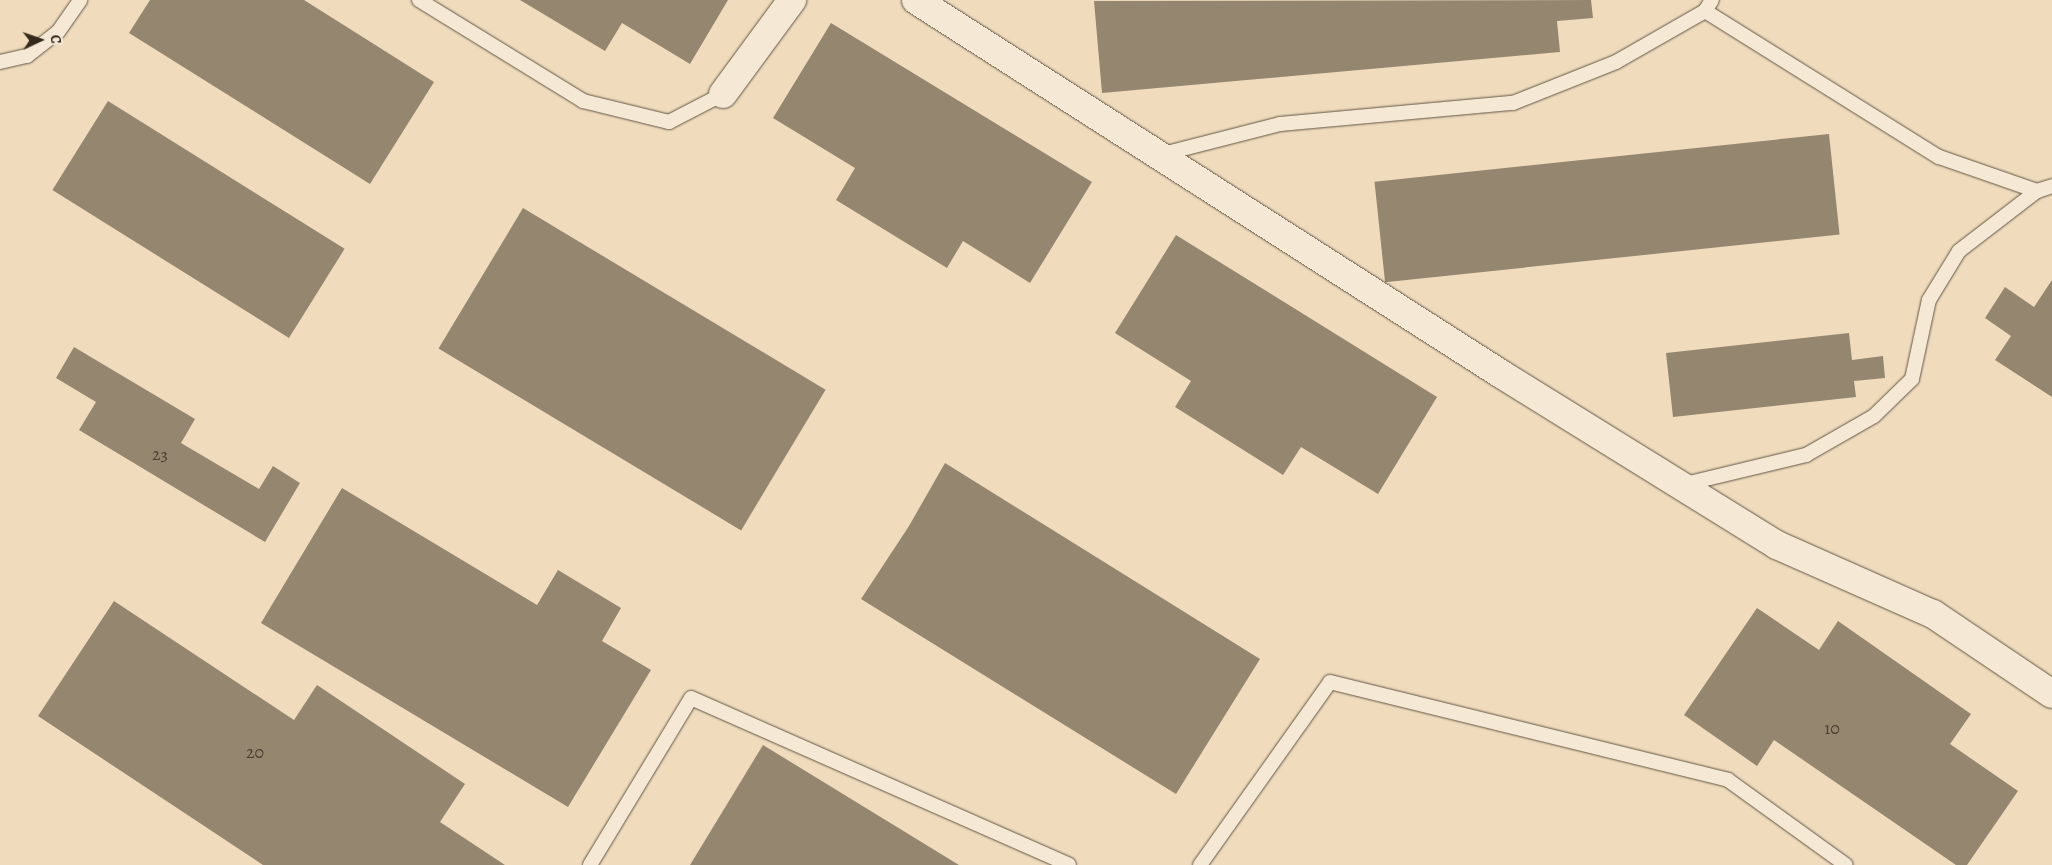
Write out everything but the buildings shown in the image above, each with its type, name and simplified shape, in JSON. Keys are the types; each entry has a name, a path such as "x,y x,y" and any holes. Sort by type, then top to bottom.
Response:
{"street":[{"path":"723,94 792,0"},
{"path":"916,0 1158,155 1777,545 1933,614 2052,694"}],"lane":[{"path":"0,62 27,56 58,32 80,0"},
{"path":"419,0 583,101 669,122 723,94"},
{"path":"1158,155 1280,124 1512,102 1616,62 1708,6 1939,157 2037,192"},
{"path":"1681,485 1806,455 1874,416 1912,379 1929,300 1959,251 2037,192 2052,186"},
{"path":"1200,865 1330,682 1728,780 1846,865"},
{"path":"590,865 690,698 1069,865"}]}
